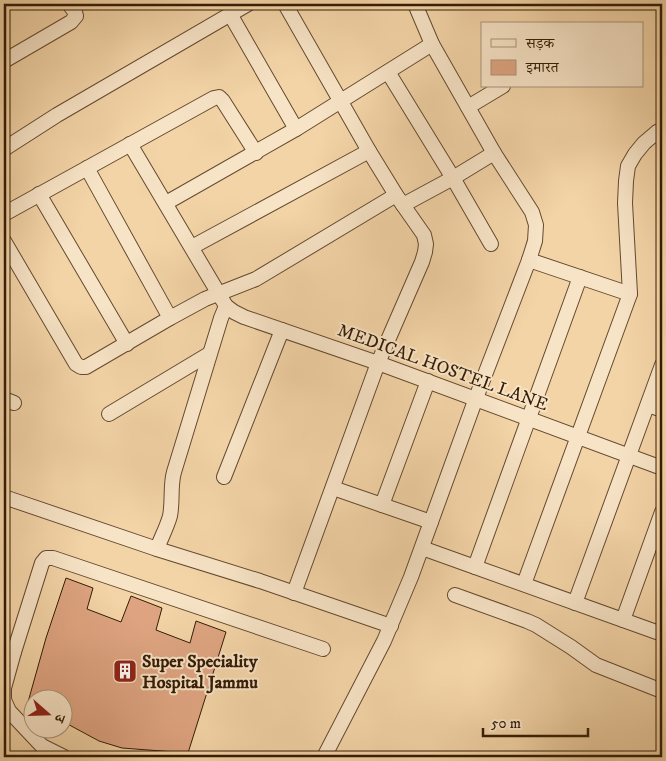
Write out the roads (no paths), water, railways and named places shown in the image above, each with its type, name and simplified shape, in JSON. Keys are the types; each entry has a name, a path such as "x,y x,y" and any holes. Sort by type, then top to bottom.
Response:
{"street":[{"path":"4,61 71,22 76,16 69,4"},
{"path":"4,148 248,4"},
{"path":"285,4 369,150 424,235 426,244 426,252 378,363 294,593"},
{"path":"324,757 391,626 529,260 536,225 532,212 494,153 432,44 415,4"},
{"path":"230,14 296,129"},
{"path":"166,203 256,153 432,44"},
{"path":"388,72 453,178 490,244"},
{"path":"468,107 500,88"},
{"path":"4,214 214,98 224,101 256,153"},
{"path":"524,584 630,294 625,203 628,166 644,143 662,130"},
{"path":"130,144 226,306 209,354 172,478 170,516 157,549"},
{"path":"192,247 369,150"},
{"path":"4,241 76,364 86,367 205,299 256,279 400,200 453,178 494,153"},
{"path":"87,168 170,318"},
{"path":"39,194 127,344"},
{"path":"529,260 630,294"},
{"path":"475,567 580,277"},
{"name":"MEDICAL HOSTEL LANE","path":"226,306 244,317 476,398 662,468"},
{"path":"224,477 282,330"},
{"path":"108,414 209,354"},
{"path":"575,603 662,365"},
{"path":"382,505 428,381"},
{"path":"648,405 662,410"},
{"path":"333,488 431,522"},
{"path":"4,497 391,626"},
{"path":"623,620 662,512"},
{"path":"422,548 662,634"},
{"path":"64,757 42,746 9,711 4,700 9,650 42,563 46,558 53,558 323,649"},
{"path":"454,595 536,625 596,665 662,691"}],"place":[{"name":"Super Speciality Hospital Jammu","path":"125,671"}]}
